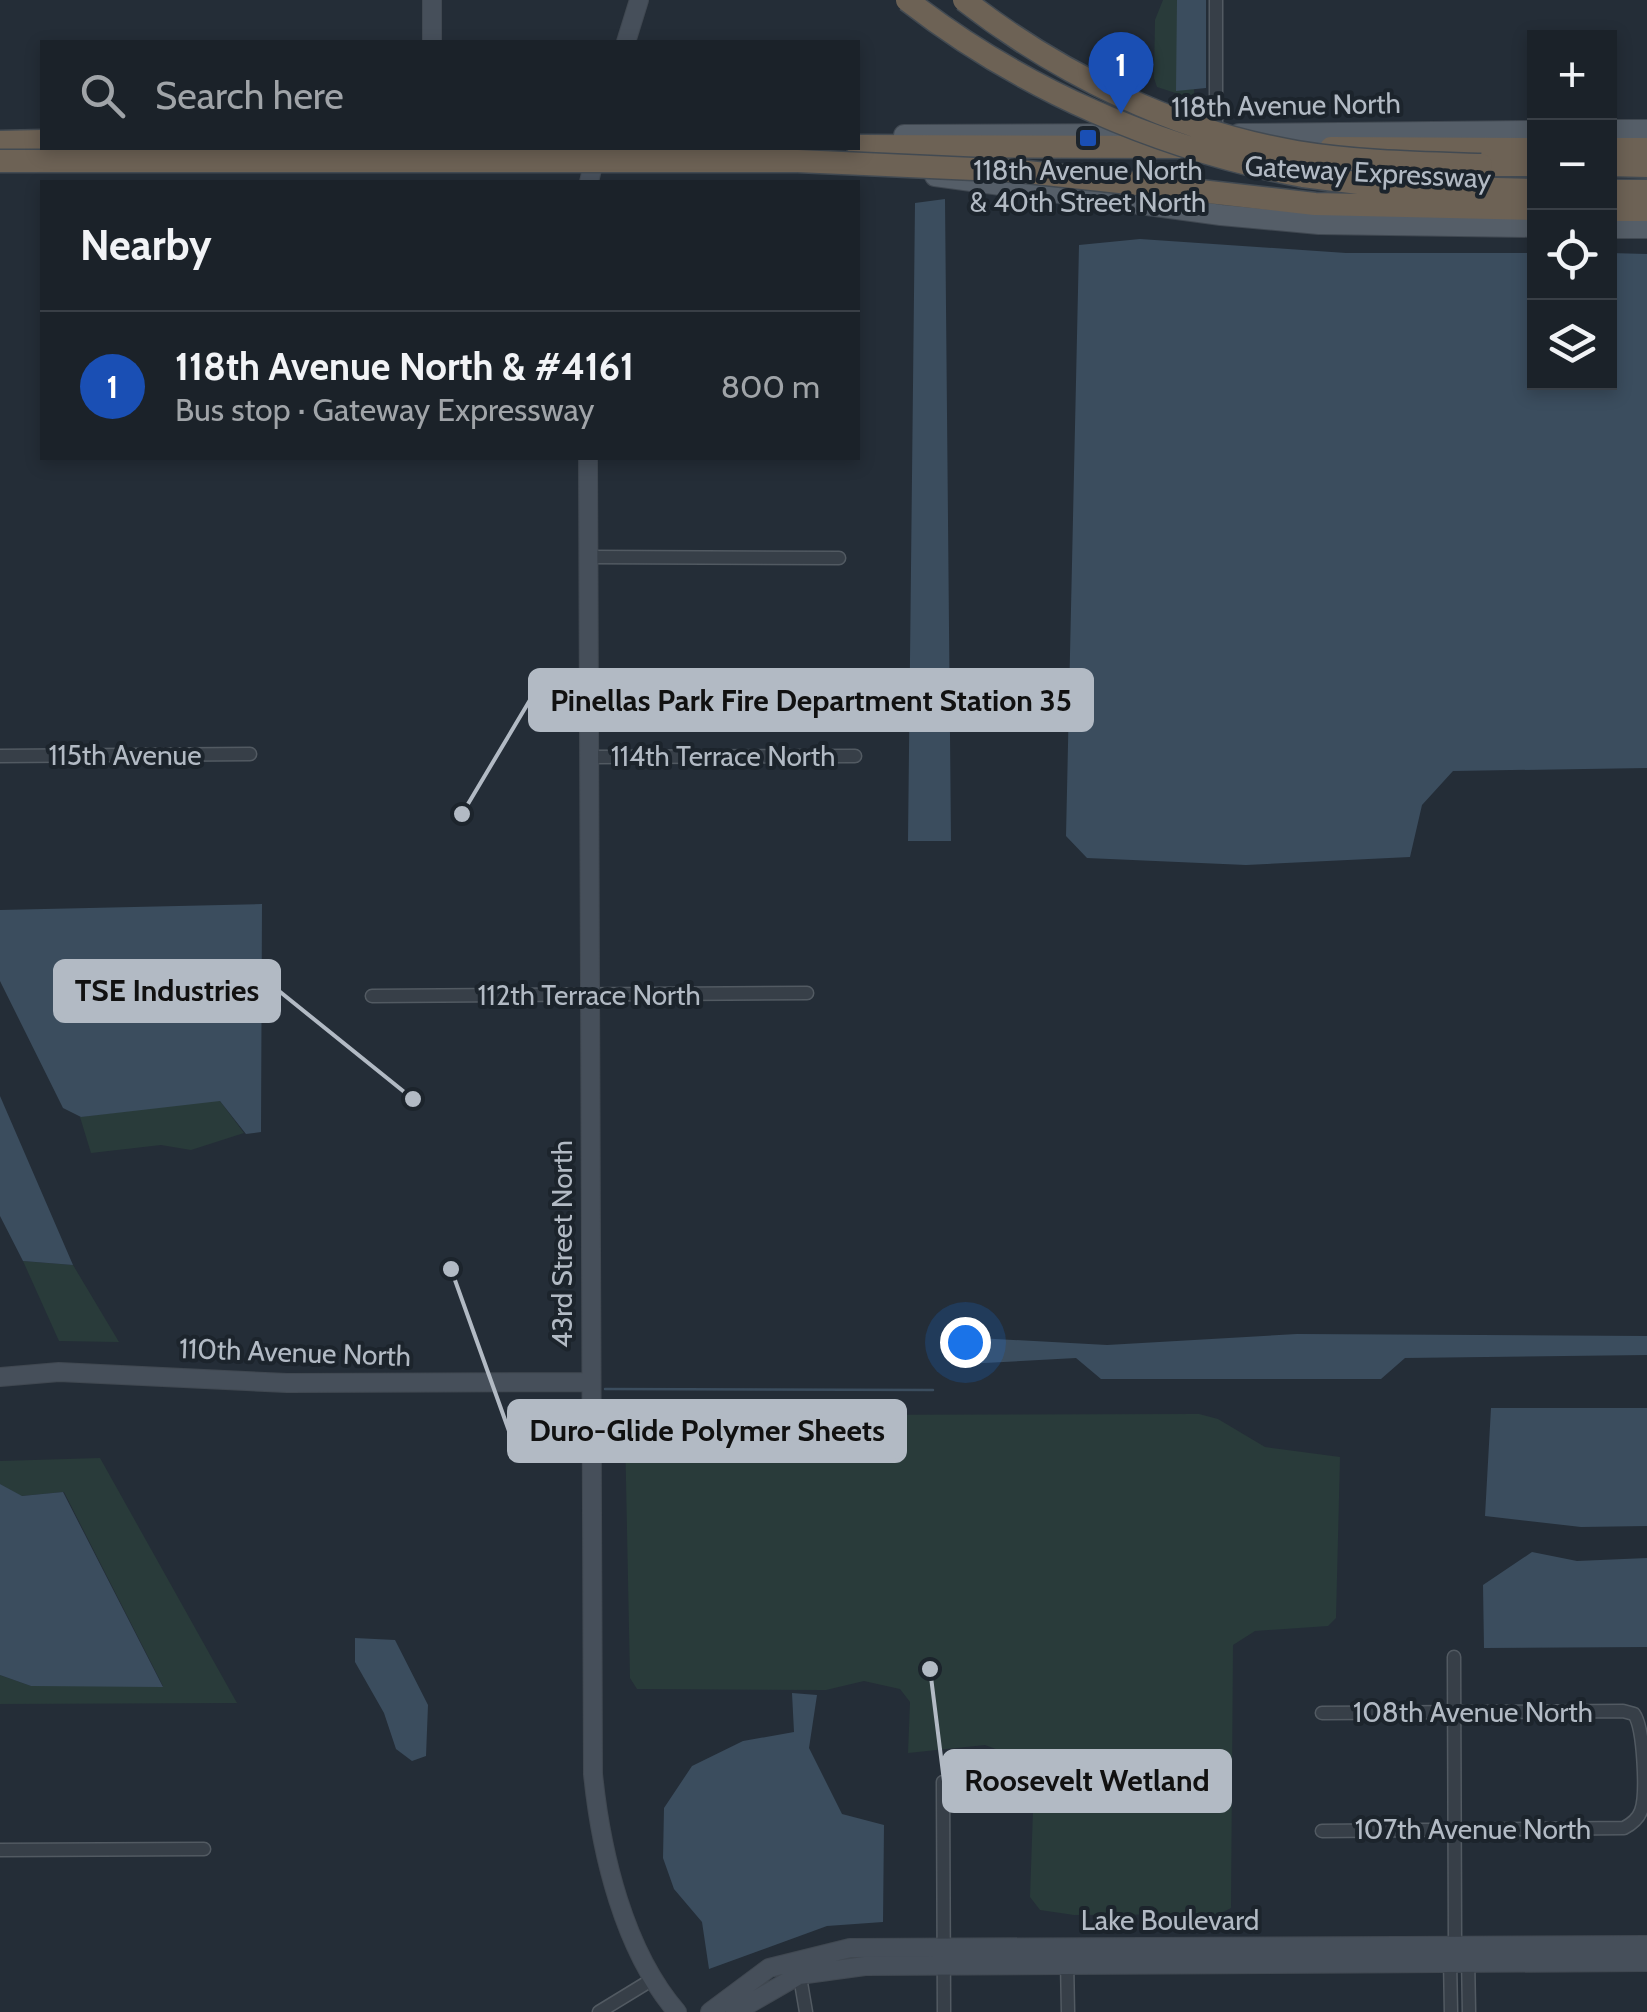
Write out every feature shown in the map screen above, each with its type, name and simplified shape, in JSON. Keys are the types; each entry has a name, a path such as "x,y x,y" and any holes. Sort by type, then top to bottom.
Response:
{"highway":[{"name":"Gateway Expressway","path":"907,0 1001,64 1125,126 1216,157 1304,176 1383,186 1527,190"},
{"name":"Gateway Expressway","path":"964,0 1084,76 1221,133 1328,156 1527,165"},
{"path":"0,142 40,138"},
{"name":"Gateway Expressway","path":"860,146 1527,149"},
{"path":"1617,149 1647,149"},
{"name":"Gateway Expressway","path":"0,164 798,161 1018,171 1315,204 1527,210"},
{"path":"1617,166 1647,166"},
{"path":"1617,190 1647,191"},
{"path":"1617,210 1647,210"}],"main road":[{"name":"118th Avenue North","path":"860,135 1527,130"},
{"path":"1617,130 1647,130"},
{"path":"0,134 40,138"},
{"path":"0,164 590,176 904,172 1288,222 1527,227"},
{"path":"1617,228 1647,228"}],"street":[{"path":"432,0 432,40"},
{"path":"627,40 640,0"},
{"path":"1216,0 1216,134"},
{"path":"590,176 597,150"},
{"name":"43rd Street North","path":"588,460 589,1382 596,1801 624,1913 654,1979 678,2012"},
{"path":"587,556 839,558"},
{"name":"115th Avenue","path":"0,756 250,754"},
{"name":"114th Terrace North","path":"591,757 856,756"},
{"name":"112th Terrace North","path":"372,996 807,994"},
{"name":"110th Avenue North","path":"0,1377 59,1372 286,1382 589,1382"},
{"path":"1454,1657 1459,1953 1469,2012"},
{"name":"108th Avenue North","path":"1322,1713 1634,1714 1642,1729 1642,1810 1624,1828"},
{"path":"943,1782 944,2012"},
{"name":"107th Avenue North","path":"1322,1830 1624,1828"},
{"path":"0,1850 204,1849"},
{"name":"Lake Boulevard","path":"710,2012 747,1980 850,1948 944,1956 1067,1956 1459,1953 1647,1945"},
{"path":"1451,2012 1459,1953"},
{"name":"Lake Boulevard","path":"1459,1953 1647,1962"},
{"path":"1067,1956 1068,2012"},
{"path":"798,1967 806,2012"},
{"name":"Lake Boulevard","path":"735,2012 798,1967"},
{"path":"599,2012 654,1979"}],"shaded area":[{"path":"1163,0 1177,0 1177,90 1194,89 1194,99 1157,87 1154,78 1155,20"},
{"path":"220,1101 244,1133 191,1150 161,1145 91,1153 80,1117"},
{"path":"23,1261 73,1265 119,1342 59,1341"},
{"path":"694,1408 789,1415 1199,1414 1218,1419 1265,1447 1340,1457 1336,1618 1328,1626 1255,1631 1233,1645 1231,1908 1219,1914 1074,1915 1040,1910 1030,1897 1034,1781 1028,1761 985,1745 908,1753 910,1702 900,1689 864,1681 826,1690 637,1689 630,1678 625,1431 645,1409"},
{"path":"100,1458 237,1703 0,1704 0,1675 31,1686 163,1686 64,1492 21,1496 0,1484 0,1461"}],"water":[{"path":"1177,0 1206,0 1206,88 1176,91"},
{"path":"945,199 951,841 908,841 915,203"},
{"path":"1140,239 1346,253 1527,253 1527,390 1617,390 1617,253 1647,254 1647,768 1453,771 1422,805 1410,857 1246,865 1087,858 1066,836 1079,245"},
{"path":"262,904 261,1132 246,1134 220,1101 81,1117 63,1108 0,981 0,910"},
{"path":"0,1096 73,1265 23,1261 0,1216"},
{"path":"1297,1334 1647,1336 1647,1355 1405,1358 1381,1379 1101,1379 1076,1358 965,1364 963,1351 978,1338 1107,1345"},
{"path":"1491,1408 1647,1408 1647,1526 1581,1527 1485,1516"},
{"path":"0,1484 22,1496 63,1492 163,1687 31,1686 0,1675"},
{"path":"1532,1552 1577,1561 1647,1558 1647,1647 1484,1648 1483,1585"},
{"path":"355,1638 395,1640 428,1705 426,1756 412,1761 396,1749 384,1713 355,1662"},
{"path":"792,1693 817,1695 809,1748 842,1814 884,1825 883,1922 827,1926 709,1969 702,1922 674,1889 663,1858 664,1808 692,1766 743,1741 794,1732"}],"waterway":[{"path":"605,1389 933,1390"}],"place":[{"name":"118th Avenue North & #4161","path":"1121,114"},
{"name":"118th Avenue North & 40th Street North","path":"1088,138"},
{"name":"Pinellas Park Fire Department Station 35","path":"462,814"},
{"name":"TSE Industries","path":"413,1099"},
{"name":"Duro-Glide Polymer Sheets","path":"451,1269"},
{"name":"Roosevelt Wetland","path":"930,1669"}]}
